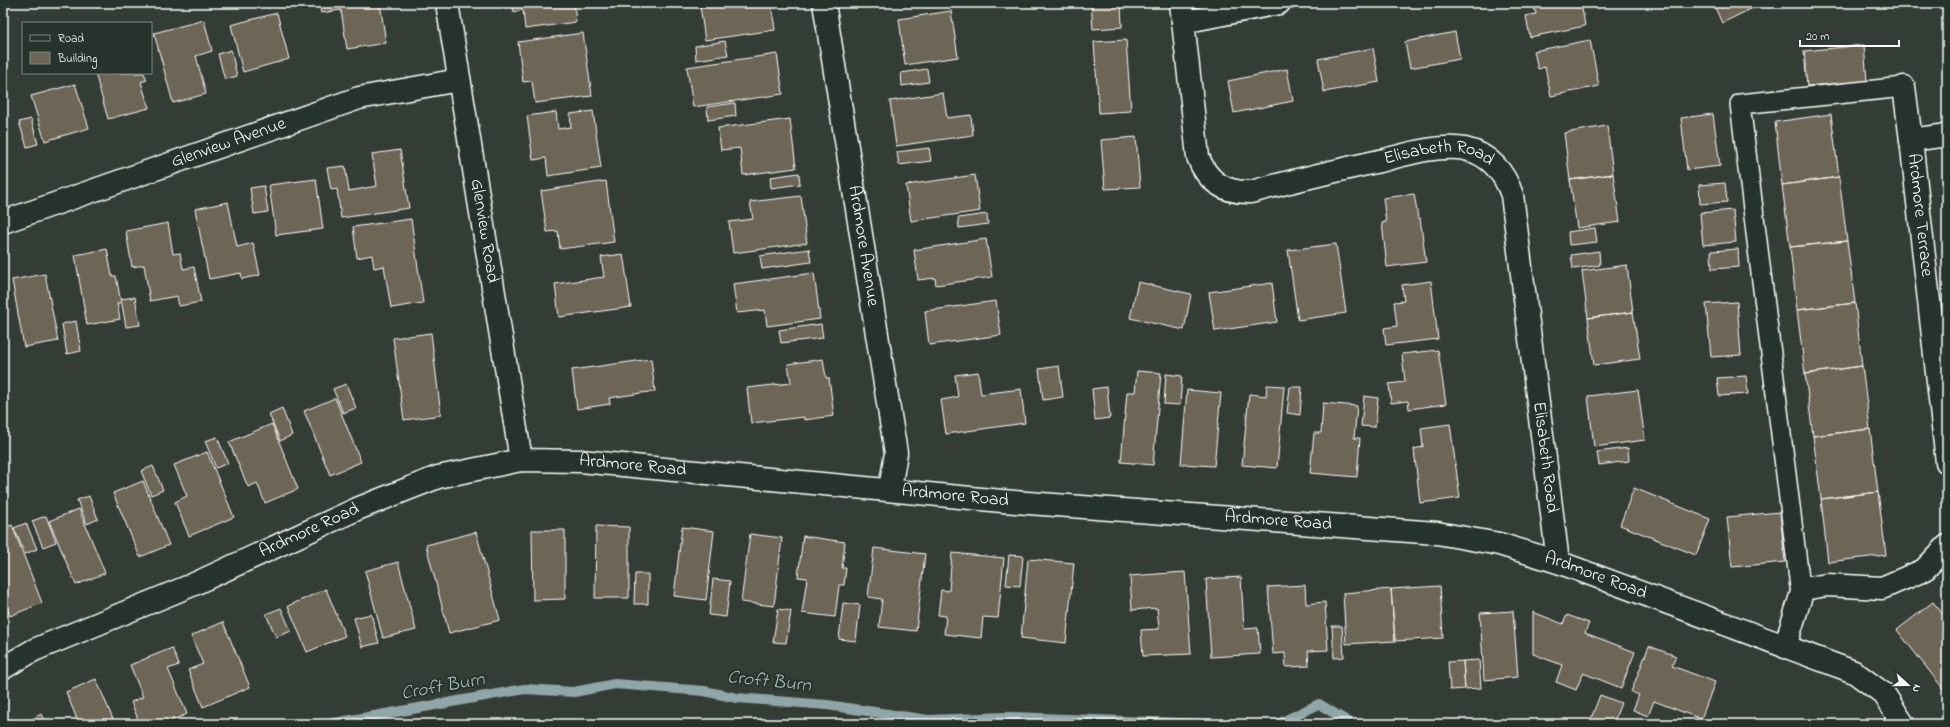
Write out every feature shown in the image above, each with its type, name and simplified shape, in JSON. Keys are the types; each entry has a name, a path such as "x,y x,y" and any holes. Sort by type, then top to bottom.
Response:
{"street":[{"name":"Glenview Road","path":"447,3 520,460"},
{"name":"Ardmore Avenue","path":"824,3 896,453 890,489"},
{"path":"1182,12 1279,3"},
{"name":"Elisabeth Road","path":"1182,12 1198,157 1206,173 1218,185 1234,191 1251,192 1406,155 1450,147 1464,148 1478,153 1490,160 1500,170 1512,195 1558,562"},
{"name":"Glenview Avenue","path":"3,222 359,98 459,80"},
{"name":"Ardmore Terrace","path":"1904,87 1947,462"},
{"path":"1911,140 1947,135"},
{"name":"Ardmore Road","path":"3,668 34,650 192,585 357,510 438,477 520,460 580,461 890,489 1002,501 1437,533 1499,544 1558,562 1854,672 1884,694 1903,724"},
{"path":"1785,647 1803,589 1827,585 1882,588 1924,570 1947,546"}],"lane":[{"path":"1802,595 1740,104 1904,87"}],"building":[{"path":"319,3 380,3 386,43 347,49 341,10 321,13"},
{"path":"512,3 574,3 576,22 525,29 523,10 514,12"},
{"path":"723,3 771,3 775,30 705,40 700,6"},
{"path":"1091,3 1121,3 1122,27 1093,29"},
{"path":"1533,3 1581,3 1585,26 1530,37 1526,16 1536,14"},
{"path":"1713,3 1763,3 1722,23"},
{"path":"951,11 958,57 905,65 899,19"},
{"path":"277,13 289,59 243,72 231,25"},
{"path":"204,20 212,51 196,56 206,94 173,103 154,33"},
{"path":"1455,32 1460,59 1410,68 1405,42"},
{"path":"583,33 592,96 535,103 532,81 523,82 518,42"},
{"path":"1126,40 1131,111 1099,113 1094,42"},
{"path":"1590,40 1599,86 1551,96 1545,67 1538,69 1534,51"},
{"path":"725,41 728,55 696,60 695,46"},
{"path":"1864,45 1867,81 1807,86 1804,51"},
{"path":"1373,48 1379,82 1324,92 1318,59"},
{"path":"231,50 237,76 225,80 218,54"},
{"path":"777,54 783,94 693,107 687,67"},
{"path":"927,69 929,82 902,86 901,73"},
{"path":"1287,69 1293,101 1234,113 1228,81"},
{"path":"95,74 144,74 147,80 141,82 149,108 108,119"},
{"path":"75,84 89,128 45,141 31,96"},
{"path":"943,93 947,118 971,115 973,135 896,146 890,101"},
{"path":"735,103 736,116 708,120 707,107"},
{"path":"593,111 601,168 548,176 546,158 533,160 527,116 556,112 558,129 571,127 570,114"},
{"path":"1713,114 1720,166 1687,170 1681,118"},
{"path":"1831,114 1839,177 1782,185 1775,122"},
{"path":"31,119 38,144 27,147 19,122"},
{"path":"790,119 796,168 743,175 740,148 721,150 718,128"},
{"path":"1607,126 1613,174 1570,180 1564,133"},
{"path":"1136,137 1140,187 1105,189 1101,140"},
{"path":"929,148 931,161 899,165 897,152"},
{"path":"400,150 409,208 341,218 337,189 331,190 327,168 345,166 349,191 377,186 372,154"},
{"path":"799,173 800,184 771,188 770,177"},
{"path":"1613,174 1620,222 1577,228 1570,180"},
{"path":"975,175 980,211 911,221 906,185"},
{"path":"1839,177 1847,241 1790,247 1782,185"},
{"path":"316,179 323,229 276,235 269,185"},
{"path":"606,181 614,242 560,249 558,231 547,232 541,191"},
{"path":"1725,183 1727,202 1700,204 1699,185"},
{"path":"264,186 268,212 254,214 250,188"},
{"path":"1414,194 1418,218 1420,218 1426,262 1387,267 1382,223 1386,222 1383,198"},
{"path":"801,196 807,243 733,253 729,222 753,219 750,202"},
{"path":"228,202 237,247 253,243 260,275 242,279 241,273 209,279 195,209"},
{"path":"1733,210 1736,242 1703,245 1700,213"},
{"path":"987,214 988,224 959,228 958,218"},
{"path":"411,219 423,303 391,308 384,266 374,268 372,255 357,258 353,227"},
{"path":"168,223 173,254 180,253 183,269 194,267 201,302 179,306 177,296 150,301 144,265 132,267 126,231"},
{"path":"1595,228 1597,242 1569,245 1568,232"},
{"path":"986,239 992,277 936,285 935,278 918,280 914,250"},
{"path":"1847,241 1855,303 1797,310 1790,247"},
{"path":"1336,244 1346,313 1298,320 1288,250"},
{"path":"107,249 112,276 116,276 121,303 117,303 120,319 87,325 75,255"},
{"path":"809,249 811,262 762,269 760,256"},
{"path":"1738,249 1739,267 1712,269 1711,251"},
{"path":"1599,251 1600,265 1573,269 1571,255"},
{"path":"623,254 631,307 559,317 555,284 604,277 601,257"},
{"path":"1627,265 1633,312 1588,318 1582,271"},
{"path":"814,273 820,319 767,326 765,310 737,313 733,284"},
{"path":"45,274 58,341 24,347 12,280"},
{"path":"1431,281 1438,339 1386,345 1384,328 1397,326 1394,302 1404,301 1402,285"},
{"path":"1138,282 1191,294 1184,330 1130,318"},
{"path":"1272,283 1277,322 1215,331 1209,292"},
{"path":"135,297 140,325 126,327 121,299"},
{"path":"996,301 1001,335 929,345 925,311"},
{"path":"1737,302 1741,355 1711,357 1706,304"},
{"path":"1855,303 1862,366 1805,374 1797,310"},
{"path":"1633,312 1640,359 1594,365 1588,318"},
{"path":"76,321 81,351 67,354 62,324"},
{"path":"821,324 823,338 781,343 779,330"},
{"path":"431,333 441,415 404,420 393,338"},
{"path":"1438,350 1446,404 1409,409 1408,401 1391,403 1389,384 1405,382 1402,354"},
{"path":"651,359 655,391 609,398 610,404 577,409 572,370"},
{"path":"823,359 826,378 829,378 834,416 804,420 804,417 751,423 747,388 791,383 788,364"},
{"path":"1059,366 1063,397 1043,400 1039,369"},
{"path":"1862,366 1870,429 1813,436 1805,374"},
{"path":"1137,371 1161,373 1153,465 1121,462 1127,392 1135,392"},
{"path":"978,372 981,394 1021,389 1025,423 946,434 941,400 958,397 955,375"},
{"path":"1166,374 1182,376 1180,405 1164,404"},
{"path":"1746,376 1748,394 1719,396 1717,378"},
{"path":"346,384 356,408 343,413 333,389"},
{"path":"1267,385 1284,386 1277,468 1242,465 1249,394 1266,396"},
{"path":"1107,387 1110,418 1095,420 1092,389"},
{"path":"1290,387 1302,387 1300,415 1287,413"},
{"path":"1187,390 1221,393 1214,466 1181,464"},
{"path":"1638,390 1645,440 1594,447 1588,396"},
{"path":"1364,396 1378,398 1375,427 1361,426"},
{"path":"335,398 361,462 330,475 304,411"},
{"path":"1323,403 1357,406 1354,438 1360,438 1357,477 1310,473 1314,433 1321,433"},
{"path":"282,408 292,435 280,441 269,414"},
{"path":"272,424 298,489 265,503 257,483 248,487 229,442"},
{"path":"1450,424 1460,498 1420,503 1414,449 1423,447 1421,428"},
{"path":"1870,429 1878,492 1821,499 1813,436"},
{"path":"217,437 228,463 216,468 205,441"},
{"path":"1628,448 1629,461 1599,465 1597,452"},
{"path":"207,452 234,517 189,536 175,502 187,496 174,465"},
{"path":"153,466 163,490 151,495 141,471"},
{"path":"143,481 169,545 140,557 113,493"},
{"path":"1634,488 1710,519 1696,555 1620,525"},
{"path":"1878,492 1886,555 1828,562 1821,499"},
{"path":"89,496 98,519 87,524 77,500"},
{"path":"79,509 105,573 76,585 49,521"},
{"path":"1780,512 1785,562 1732,567 1727,517"},
{"path":"46,516 56,542 43,547 32,521"},
{"path":"26,523 37,549 25,554 14,528"},
{"path":"12,525 42,603 10,616 7,609 3,610 3,528"},
{"path":"596,526 629,527 629,598 595,598"},
{"path":"682,527 714,531 706,600 674,596"},
{"path":"532,530 565,530 565,599 533,600"},
{"path":"476,532 500,620 449,633 426,545"},
{"path":"750,534 782,538 774,606 741,602"},
{"path":"803,536 845,542 842,568 846,568 844,585 839,585 835,617 802,613 807,578 798,577"},
{"path":"874,548 925,554 916,631 879,627 882,599 868,597"},
{"path":"952,553 1004,558 998,618 983,617 981,638 944,634 946,616 938,615 941,590 949,591"},
{"path":"1009,555 1023,556 1020,586 1006,585"},
{"path":"1028,559 1074,563 1066,643 1021,638"},
{"path":"398,562 416,630 383,638 365,571"},
{"path":"1185,572 1191,654 1143,656 1141,630 1159,629 1157,608 1132,610 1130,576"},
{"path":"635,574 648,574 648,604 634,604"},
{"path":"1241,577 1244,629 1258,628 1260,654 1211,657 1206,579"},
{"path":"713,579 730,581 726,617 709,615"},
{"path":"1305,585 1306,604 1325,602 1328,650 1308,651 1309,666 1286,667 1285,653 1273,654 1268,587"},
{"path":"1440,586 1443,638 1395,641 1391,589"},
{"path":"326,589 345,636 307,652 288,606"},
{"path":"1391,589 1395,641 1346,644 1343,593"},
{"path":"1933,602 1947,619 1947,690 1945,691 1897,630"},
{"path":"843,603 860,605 856,641 839,639"},
{"path":"281,608 291,631 276,637 266,614"},
{"path":"778,609 791,611 786,643 773,642"},
{"path":"1513,611 1518,677 1484,680 1480,613"},
{"path":"1533,612 1563,624 1567,615 1589,623 1585,633 1635,652 1621,688 1583,673 1576,690 1556,682 1562,665 1533,654"},
{"path":"371,614 379,643 362,647 354,618"},
{"path":"223,622 250,687 203,707 188,670 203,664 191,636"},
{"path":"1332,626 1342,626 1344,657 1334,658"},
{"path":"1649,646 1676,656 1672,666 1715,682 1701,719 1654,701 1648,716 1633,710 1639,695 1631,692"},
{"path":"172,648 179,665 168,669 187,714 164,724 140,724 131,702 143,697 130,665"},
{"path":"1479,660 1481,688 1465,689 1463,661"},
{"path":"1463,661 1465,689 1450,690 1448,662"},
{"path":"96,679 115,724 79,724 66,692"},
{"path":"1600,695 1621,703 1613,724 1589,724"},
{"path":"41,714 46,724 24,724"}],"waterway":[{"name":"Croft Burn","path":"329,724 525,689 574,692 615,684 704,691 737,698 827,705 928,720 1008,717 1208,724"},
{"name":"Croft Burn","path":"1278,724 1319,704 1347,721 1349,724"}]}
